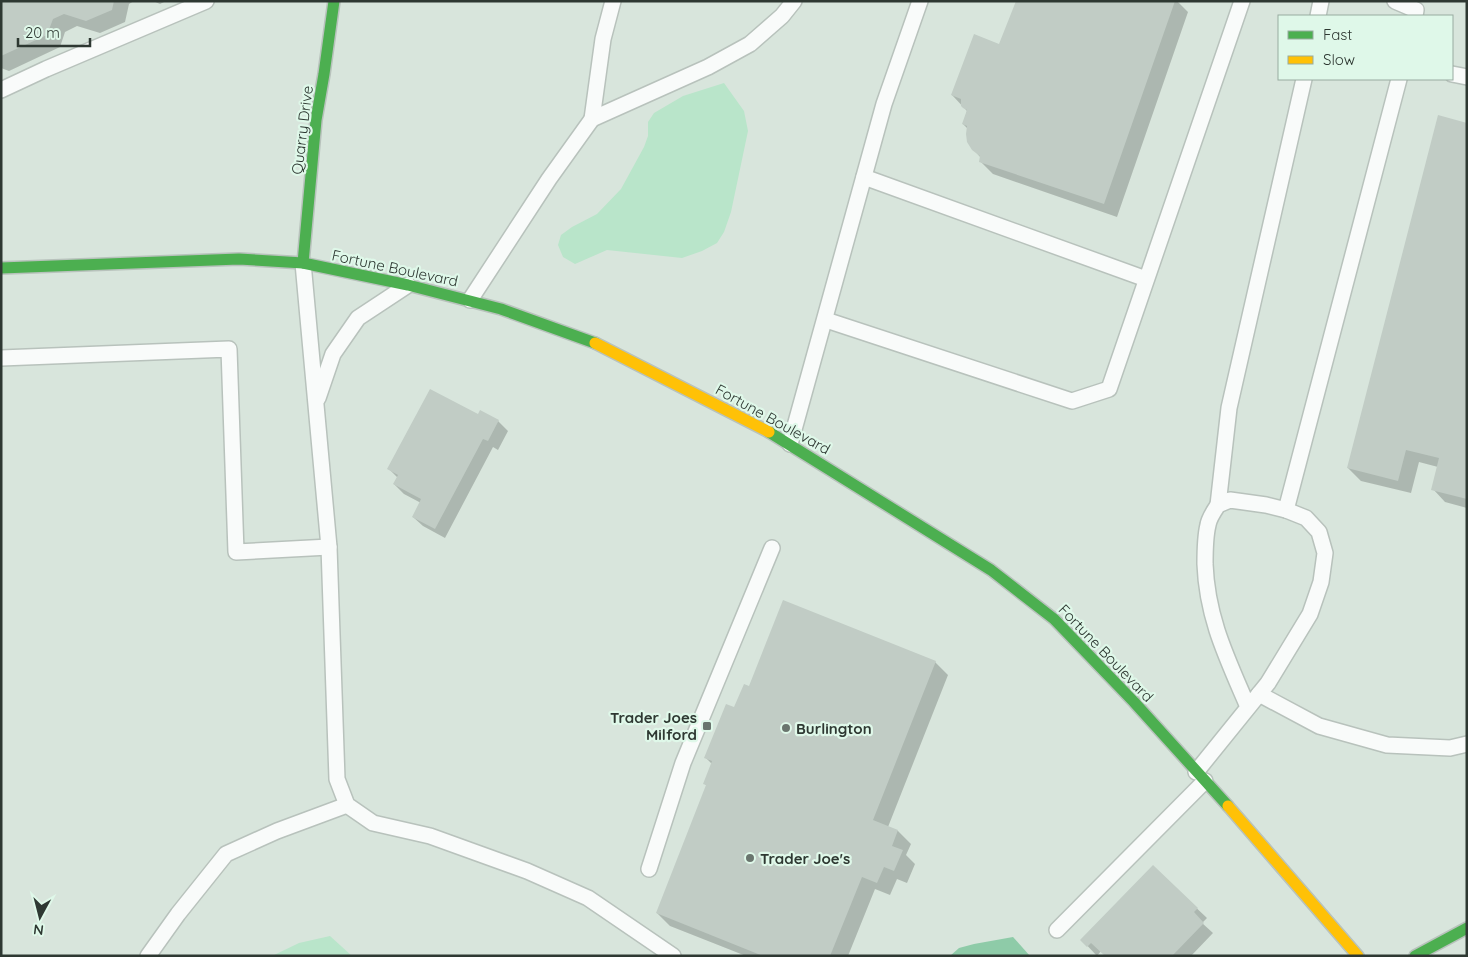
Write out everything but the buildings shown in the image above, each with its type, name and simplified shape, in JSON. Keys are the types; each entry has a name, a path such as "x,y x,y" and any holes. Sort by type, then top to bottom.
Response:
{"main road":[{"name":"Quarry Drive","path":"303,263 316,120 334,1"},
{"name":"Fortune Boulevard","path":"1,268 239,259 303,263 408,285 501,309 599,345 760,426 991,570 1054,619 1134,702 1201,776 1358,956"},
{"path":"1415,956 1467,928"}],"lane":[{"path":"1,90 206,1"},
{"path":"470,300 549,179 592,119 603,39 612,1"},
{"path":"592,119 708,67 750,44 782,16 794,1"},
{"path":"790,444 826,320 884,104 920,1"},
{"path":"826,320 1072,401 1109,389 1242,1"},
{"path":"1318,15 1321,1"},
{"path":"1395,1 1416,10 1415,15"},
{"path":"1453,74 1467,77"},
{"path":"1248,707 1222,647 1211,611 1206,582 1205,551 1208,524 1218,505 1229,408 1304,80"},
{"path":"1286,510 1399,80"},
{"path":"864,177 1146,279"},
{"path":"303,263 329,547 337,779 347,805 373,823 430,836 527,871 588,898 672,956"},
{"path":"316,404 334,354 358,318 408,285"},
{"path":"1,358 229,349 236,552 329,547"},
{"path":"1057,930 1201,776 1248,707 1268,683 1310,614 1321,582 1325,553 1319,532 1306,518 1266,504 1230,500 1218,505"},
{"path":"649,869 682,763 772,548"},
{"path":"1259,694 1319,726 1387,745 1450,748 1467,744"},
{"path":"148,956 178,914 226,854 277,831 347,805"}],"shaded area":[{"path":"724,83 744,111 748,131 731,212 724,232 717,243 682,258 607,250 575,264 563,257 558,245 561,235 597,214 621,189 644,147 648,136 648,122 654,113 683,96"},
{"path":"330,936 352,956 272,956 299,943"},
{"path":"1013,937 1030,956 950,956 959,948"}],"traffic: fast":[{"path":"303,263 316,120 334,1"},
{"path":"1,268 239,259 303,263 408,285 501,309 595,343"},
{"path":"769,432 991,570 1054,619 1134,702 1228,806"},
{"path":"1415,956 1467,928"}],"traffic: slow":[{"path":"595,343 769,432"},
{"path":"1228,806 1358,956"}],"place":[{"name":"Trader Joes Milford","path":"707,726"},
{"name":"Burlington","path":"786,728"},
{"name":"Trader Joe's","path":"750,858"}]}
